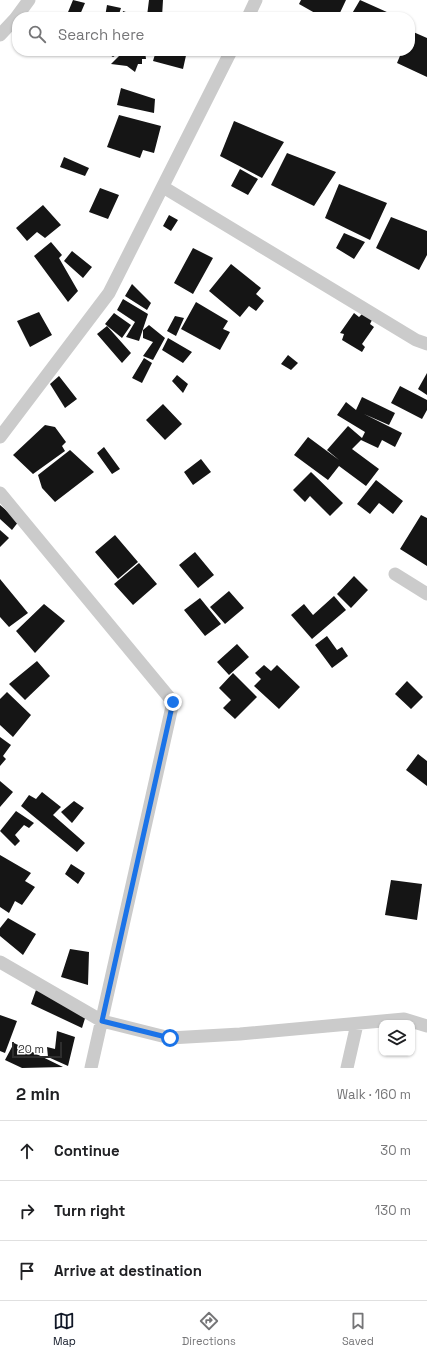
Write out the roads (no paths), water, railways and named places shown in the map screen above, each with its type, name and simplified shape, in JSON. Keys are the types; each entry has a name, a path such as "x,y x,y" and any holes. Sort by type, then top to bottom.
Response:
{"street":[{"path":"20,12 29,0"},
{"path":"250,12 256,0"},
{"path":"0,35 12,22"},
{"path":"0,437 109,293 228,56"},
{"path":"163,187 342,297 416,340 427,344"},
{"path":"0,493 173,702 91,1068"},
{"path":"395,574 427,594"},
{"path":"0,962 102,1021 170,1038 240,1034 404,1019 427,1026"},
{"path":"347,1068 357,1024"}]}
